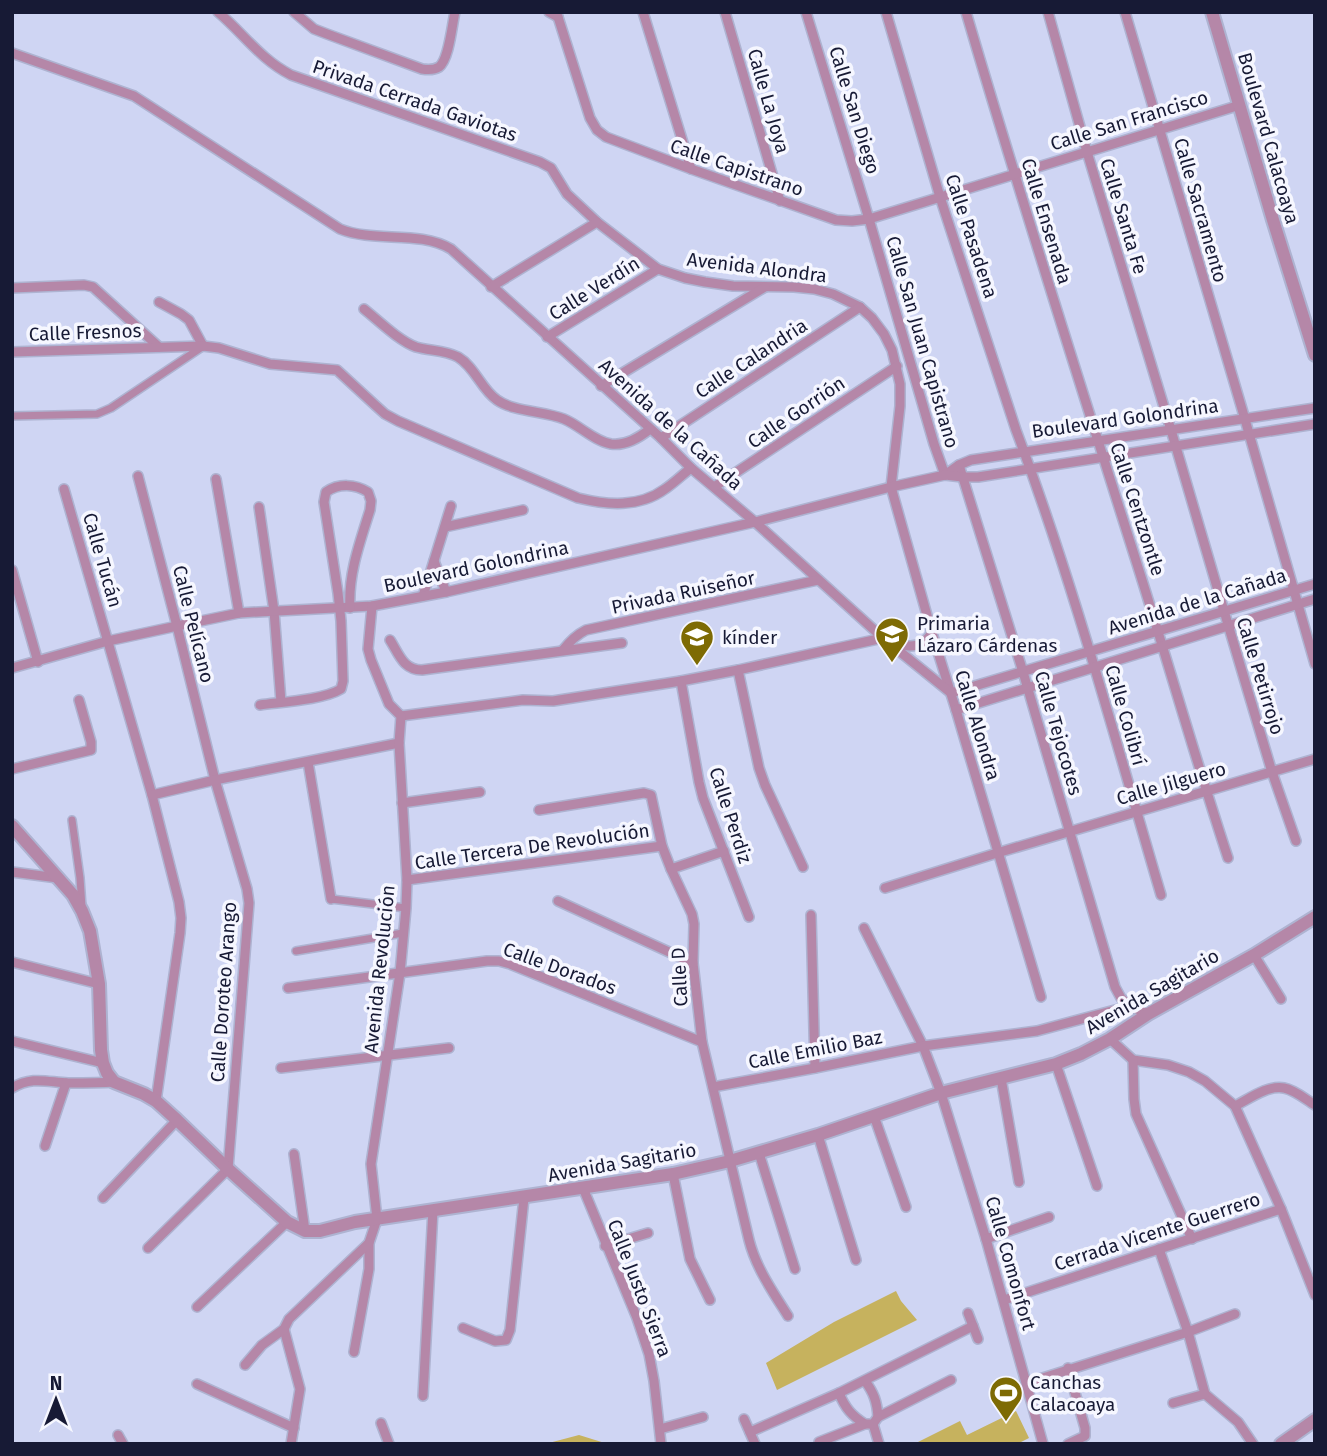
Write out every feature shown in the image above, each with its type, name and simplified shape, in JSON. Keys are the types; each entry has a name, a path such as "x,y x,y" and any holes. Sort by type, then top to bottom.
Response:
{"street":[{"name":"Privada Cerrada Gaviotas","path":"218,12 263,57 291,75 551,168 567,194 597,222"},
{"path":"294,12 314,29 398,61 432,70 441,66 445,57 455,12"},
{"path":"643,12 691,169"},
{"name":"Calle La Joya","path":"725,12 780,201"},
{"name":"Calle San Diego","path":"806,12 869,219"},
{"name":"Calle Pasadena","path":"886,12 940,197 1031,468"},
{"name":"Calle Ensenada","path":"966,12 1097,440"},
{"name":"Calle Santa Fe","path":"1048,12 1087,152 1171,430"},
{"name":"Calle Sacramento","path":"1125,12 1315,664"},
{"name":"Boulevard Calacoaya","path":"1212,12 1315,355"},
{"name":"Calle Capistrano","path":"557,14 590,118 597,130 606,137 836,220 869,219"},
{"name":"Avenida de la Cañada","path":"12,53 134,96 340,229 365,236 441,243 460,257 691,468 883,638 951,693 1315,584"},
{"name":"Calle San Francisco","path":"869,219 1240,106"},
{"name":"Calle San Juan Capistrano","path":"869,219 945,475"},
{"name":"Avenida Alondra","path":"597,222 659,269 685,278 705,282 814,289 833,293 860,307 884,334 897,366 900,407 891,487"},
{"path":"491,287 597,222"},
{"name":"Calle Verdín","path":"547,337 659,269"},
{"path":"12,288 83,285 93,287 159,347"},
{"path":"601,386 765,287"},
{"path":"12,416 97,414 111,408 203,346 189,320 159,302"},
{"name":"Calle Calandria","path":"661,438 860,307"},
{"path":"364,309 407,342 458,357 466,363 488,394 500,402 567,420 611,444 636,440 650,429"},
{"name":"Calle Fresnos","path":"12,352 203,346 219,348 270,364 337,370 385,414 398,421 578,498 599,503 621,504 643,500 663,491 691,468"},
{"name":"Calle Gorrión","path":"715,487 897,366"},
{"name":"Boulevard Golondrina","path":"945,475 971,460 1315,408"},
{"name":"Boulevard Golondrina","path":"12,668 108,641 239,613 372,606 446,592 755,522 945,475 978,477 1315,424"},
{"name":"Calle Petirrojo","path":"1171,430 1223,611 1296,841"},
{"name":"Calle Centzontle","path":"1097,440 1228,858"},
{"name":"Calle Tejocotes","path":"959,465 1115,987 1121,998 1130,1006"},
{"name":"Calle Colibrí","path":"1031,468 1090,652 1161,895"},
{"name":"Calle Pelícano","path":"138,476 215,780"},
{"path":"216,479 239,613"},
{"path":"260,705 334,693 341,689 345,608 371,501 368,492 360,487 343,486 333,487 326,492 324,502 345,608"},
{"name":"Calle Alondra","path":"891,487 1041,997"},
{"name":"Calle Tucán","path":"64,489 152,796 179,902 181,918 156,1101"},
{"path":"423,596 452,506"},
{"path":"259,507 274,611 281,702"},
{"path":"445,527 523,510"},
{"path":"434,561 446,592"},
{"path":"12,570 17,601 38,662"},
{"name":"Privada Ruiseñor","path":"563,650 570,641 586,630 818,580"},
{"name":"Avenida de la Cañada","path":"956,710 1315,599"},
{"path":"372,606 368,649 389,704 401,719 523,700 544,702 681,681 883,638 897,644 916,646 932,633"},
{"path":"390,640 412,670 622,643"},
{"path":"738,670 759,768 803,867"},
{"name":"Calle Perdiz","path":"681,681 699,782 749,917"},
{"path":"12,769 91,750 79,700"},
{"name":"Avenida Revolución","path":"377,1219 371,1164 400,973 406,908 407,880 399,743 401,719"},
{"path":"152,796 215,780 399,743"},
{"name":"Calle Jilguero","path":"885,888 997,852 1315,759"},
{"path":"308,762 331,899 406,908"},
{"name":"Calle Doroteo Arango","path":"215,780 247,889 248,903 228,1169"},
{"path":"402,803 480,792"},
{"name":"Calle D","path":"539,810 644,793 651,795 662,846 692,914 693,963 702,1042 753,1256 788,1316"},
{"path":"72,820 82,911"},
{"path":"12,826 72,895 90,931 99,984 103,1063 114,1082"},
{"name":"Calle Tercera De Revolución","path":"407,880 662,846"},
{"path":"671,869 723,851"},
{"path":"12,872 58,878"},
{"path":"558,901 693,963"},
{"path":"811,915 815,1068"},
{"name":"Avenida Sagitario","path":"305,1231 320,1231 377,1219 673,1174 760,1153 941,1093 1056,1064 1110,1039 1315,917"},
{"name":"Calle Comonfort","path":"864,928 923,1046 941,1093 986,1238 1043,1444"},
{"path":"296,951 403,933"},
{"path":"1254,955 1281,999"},
{"name":"Calle Dorados","path":"288,988 499,961 702,1042"},
{"path":"12,962 99,984"},
{"path":"1130,1006 1148,1014"},
{"name":"Calle Emilio Baz","path":"713,1087 923,1046 1037,1031 1130,1006"},
{"path":"1110,1039 1133,1060 1168,1065 1189,1072 1205,1081 1235,1106 1281,1209 1315,1295"},
{"path":"12,1041 103,1063"},
{"path":"281,1068 449,1048"},
{"path":"1133,1060 1136,1114 1192,1238"},
{"path":"1056,1064 1097,1186"},
{"path":"1001,1078 1019,1182"},
{"path":"12,1088 23,1082 36,1080 66,1083 114,1082 144,1094 156,1101 287,1222 305,1231"},
{"path":"45,1146 66,1083"},
{"path":"1235,1106 1276,1088 1284,1088 1315,1105"},
{"path":"874,1116 906,1207"},
{"path":"103,1198 177,1120"},
{"path":"818,1135 856,1260"},
{"path":"760,1153 795,1269"},
{"path":"294,1154 305,1231"},
{"path":"148,1248 228,1169"},
{"path":"673,1174 690,1259 709,1300"},
{"name":"Calle Justo Sierra","path":"583,1188 637,1318 649,1354 661,1444"},
{"path":"463,1328 495,1341 506,1340 510,1330 524,1198"},
{"name":"Cerrada Vicente Guerrero","path":"1004,1300 1281,1209"},
{"path":"423,1396 433,1210"},
{"path":"986,1238 1049,1217"},
{"path":"354,1352 369,1269 369,1243 377,1219"},
{"path":"197,1307 287,1222"},
{"path":"606,1246 648,1233"},
{"path":"245,1365 262,1345 284,1329 289,1319 369,1243"},
{"path":"1159,1249 1188,1332 1205,1394 1238,1422 1253,1444"},
{"path":"1305,1272 1315,1269"},
{"path":"968,1313 978,1339"},
{"path":"1027,1383 1188,1332 1235,1314"},
{"path":"750,1432 865,1381 972,1326"},
{"path":"284,1329 300,1389 291,1444"},
{"path":"1068,1368 1085,1436 1068,1444"},
{"path":"819,1442 872,1422 951,1380"},
{"path":"865,1381 873,1391 877,1404 872,1422 879,1444"},
{"path":"197,1384 294,1428"},
{"path":"839,1393 853,1417 872,1422"},
{"path":"1173,1403 1205,1394"},
{"path":"660,1429 703,1417"},
{"path":"744,1419 755,1444"},
{"path":"1281,1444 1315,1420"},
{"path":"381,1423 389,1444"}],"shaded area":[{"path":"896,1291 917,1320 777,1390 766,1363 834,1322"},
{"name":"Canchas Calacoaya","path":"1016,1411 1029,1438 1017,1444 914,1444 960,1421 967,1435"},
{"path":"579,1435 608,1444 545,1444"}],"place":[{"name":"Primaria Lázaro Cárdenas","path":"892,664"},
{"name":"kínder","path":"697,667"},
{"name":"Canchas Calacoaya","path":"1006,1423"}]}
